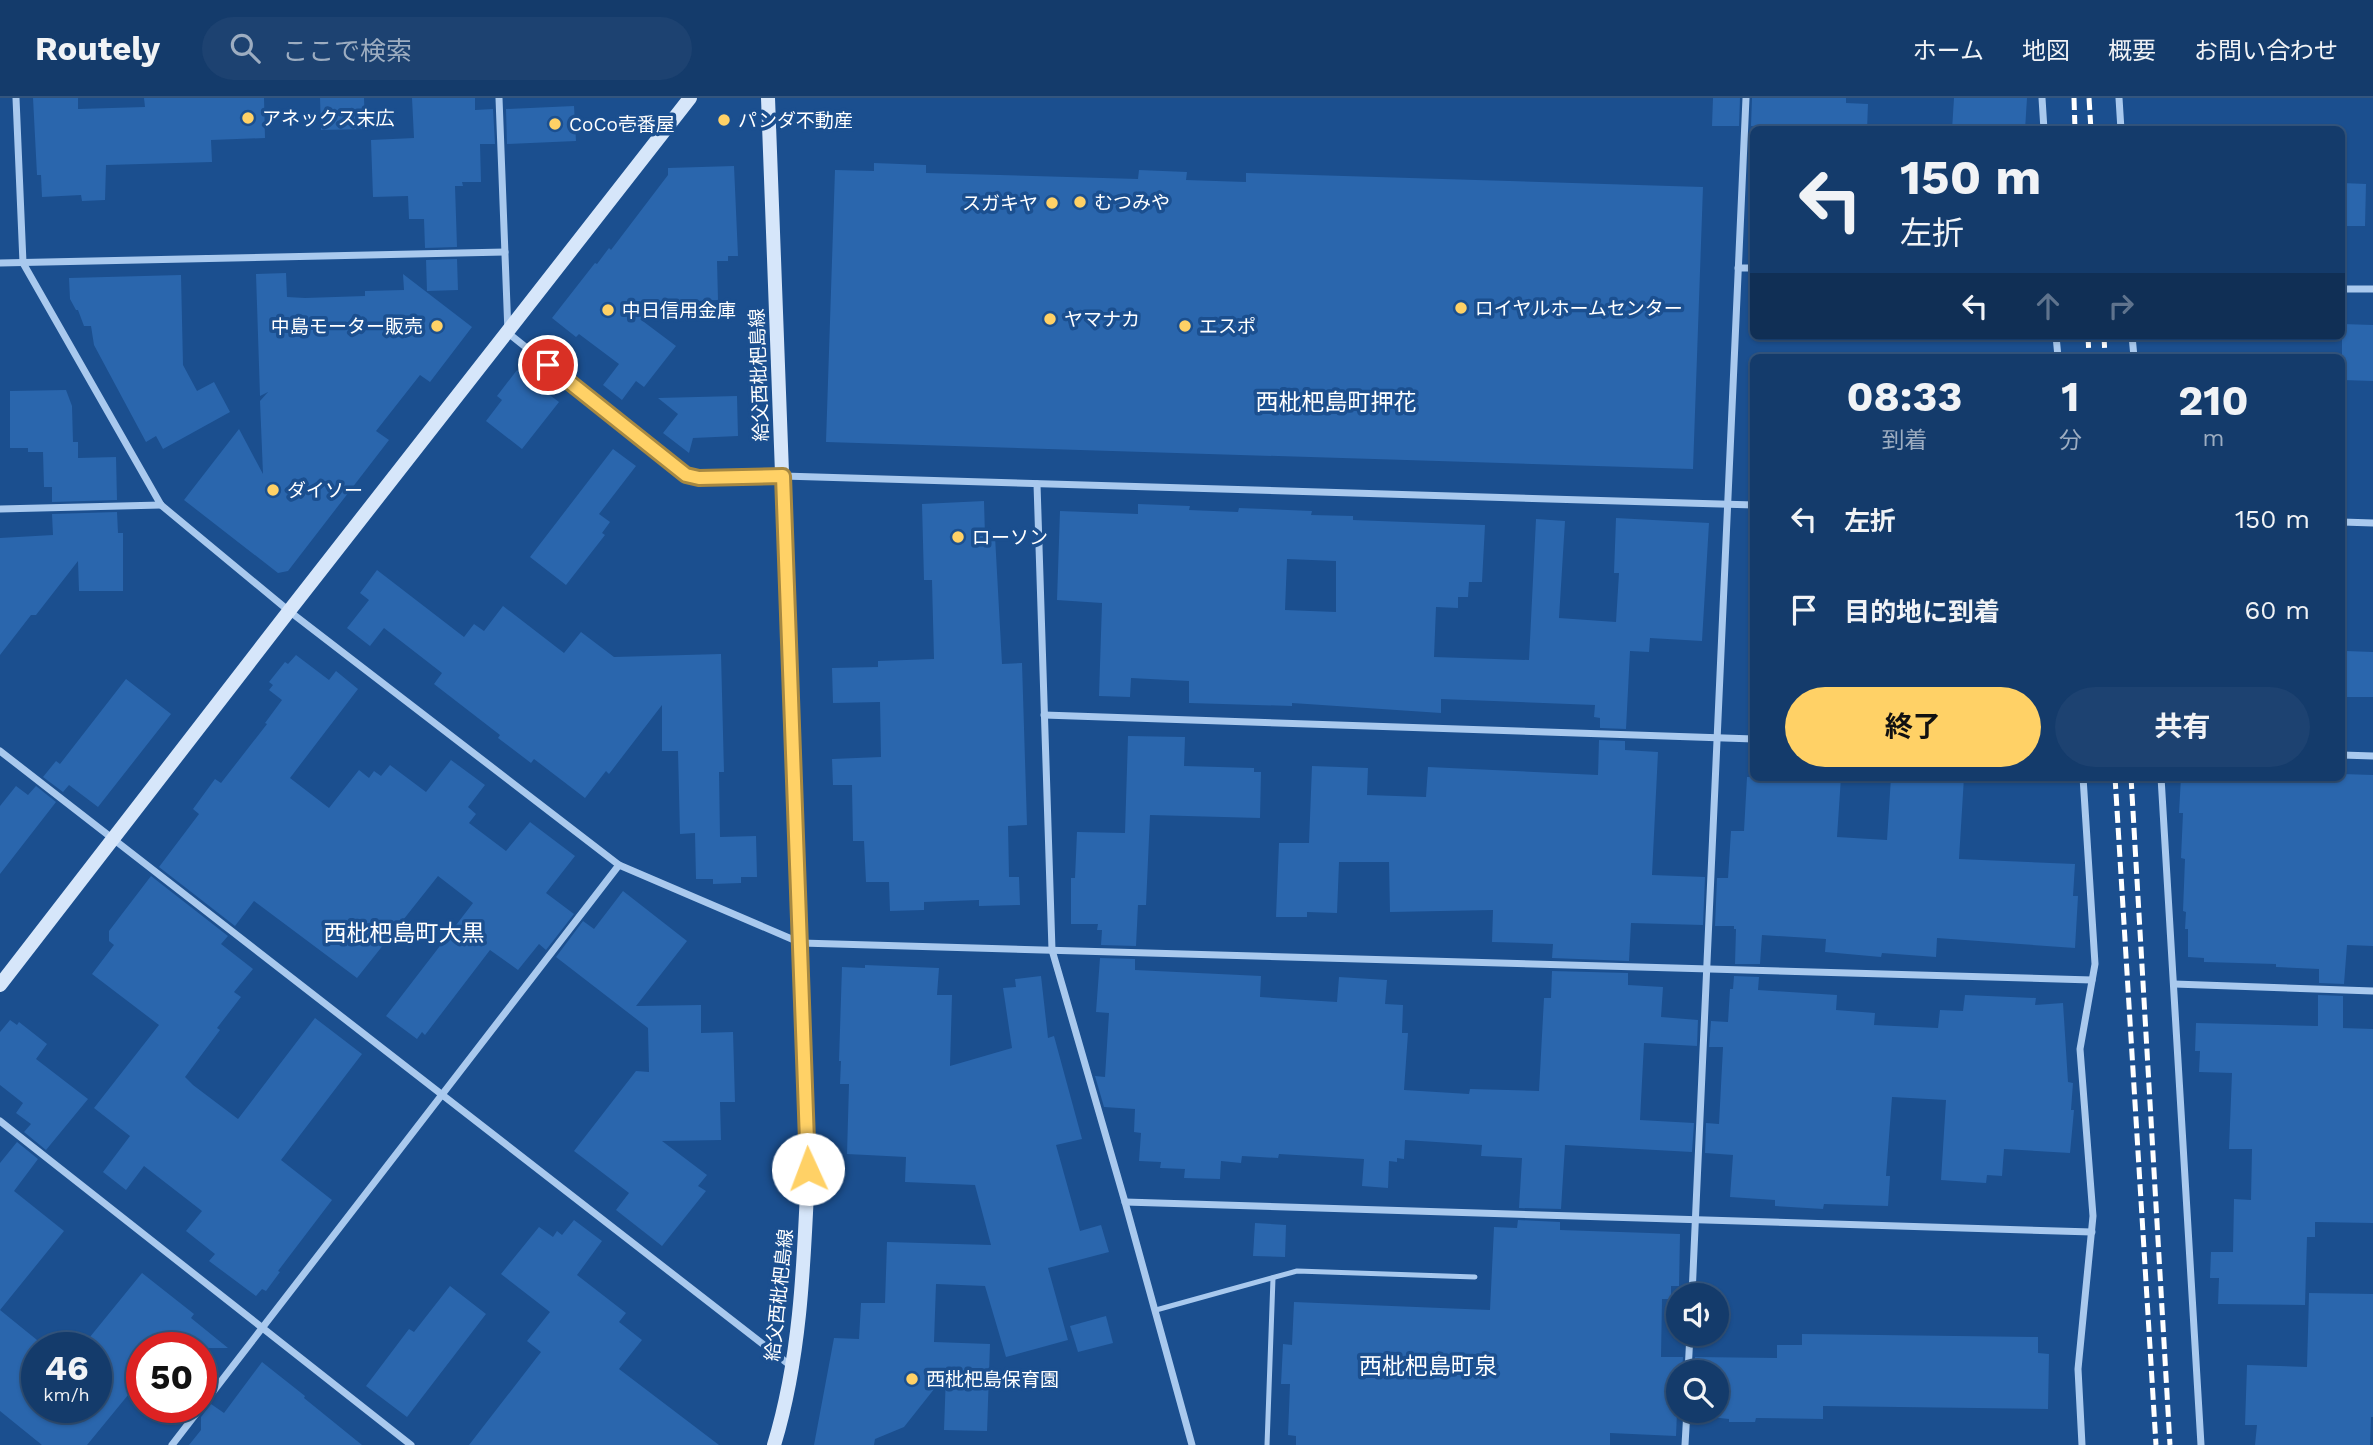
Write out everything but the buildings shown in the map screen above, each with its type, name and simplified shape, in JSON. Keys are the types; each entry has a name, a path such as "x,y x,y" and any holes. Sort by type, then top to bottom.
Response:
{"main road":[{"path":"0,985 690,98"},
{"name":"給父西枇杷島線","path":"768,98 808,1169 803,1272 792,1367 774,1445"}],"street":[{"path":"16,98 23,263 161,505 289,611 619,864 801,943 2092,980"},
{"path":"499,98 508,333 686,475 699,478 783,476 1750,505"},
{"path":"1692,1283 1745,98"},
{"path":"2042,98 2044,126"},
{"path":"2119,98 2121,126"},
{"path":"0,263 505,252"},
{"path":"1738,268 1750,268"},
{"path":"2345,289 2373,289"},
{"path":"1037,484 1052,950 1192,1445"},
{"path":"0,509 161,505"},
{"path":"2345,522 2373,523"},
{"path":"1044,715 1750,739"},
{"path":"0,751 792,1367"},
{"path":"2345,755 2373,756"},
{"path":"2082,1445 2078,1369 2093,1216 2080,1049 2095,964 2083,781"},
{"path":"2161,781 2201,1445"},
{"path":"172,1445 619,864"},
{"path":"2174,984 2373,991"},
{"path":"0,1121 407,1444"},
{"path":"1125,1202 2092,1232"},
{"path":"1685,1445 1686,1423"}],"lane":[{"path":"1156,1310 1297,1271 1475,1277"},
{"path":"1268,1445 1273,1278"}],"railway":[{"path":"2074,98 2075,126"},
{"path":"2089,98 2091,126"},
{"path":"2088,340 2089,354"},
{"path":"2104,340 2105,354"},
{"path":"2115,781 2156,1445"},
{"path":"2131,781 2170,1445"}],"place":[{"name":"アネックス末広","path":"248,118"},
{"name":"パンダ不動産","path":"724,120"},
{"name":"CoCo壱番屋","path":"555,124"},
{"name":"むつみや","path":"1080,202"},
{"name":"スガキヤ","path":"1052,203"},
{"name":"ロイヤルホームセンター","path":"1461,308"},
{"name":"中日信用金庫","path":"608,310"},
{"name":"ヤマナカ","path":"1050,319"},
{"name":"中島モーター販売","path":"437,326"},
{"name":"エスポ","path":"1185,326"},
{"name":"ダイソー","path":"273,490"},
{"name":"ローソン","path":"958,537"},
{"name":"西枇杷島保育園","path":"912,1379"}],"district":[{"name":"西枇杷島町押花","path":"1336,402"},
{"name":"西枇杷島町大黒","path":"404,933"},
{"name":"西枇杷島町泉","path":"1428,1366"}],"route":[{"path":"548,365 686,475 699,478 783,476 808,1169"}]}
